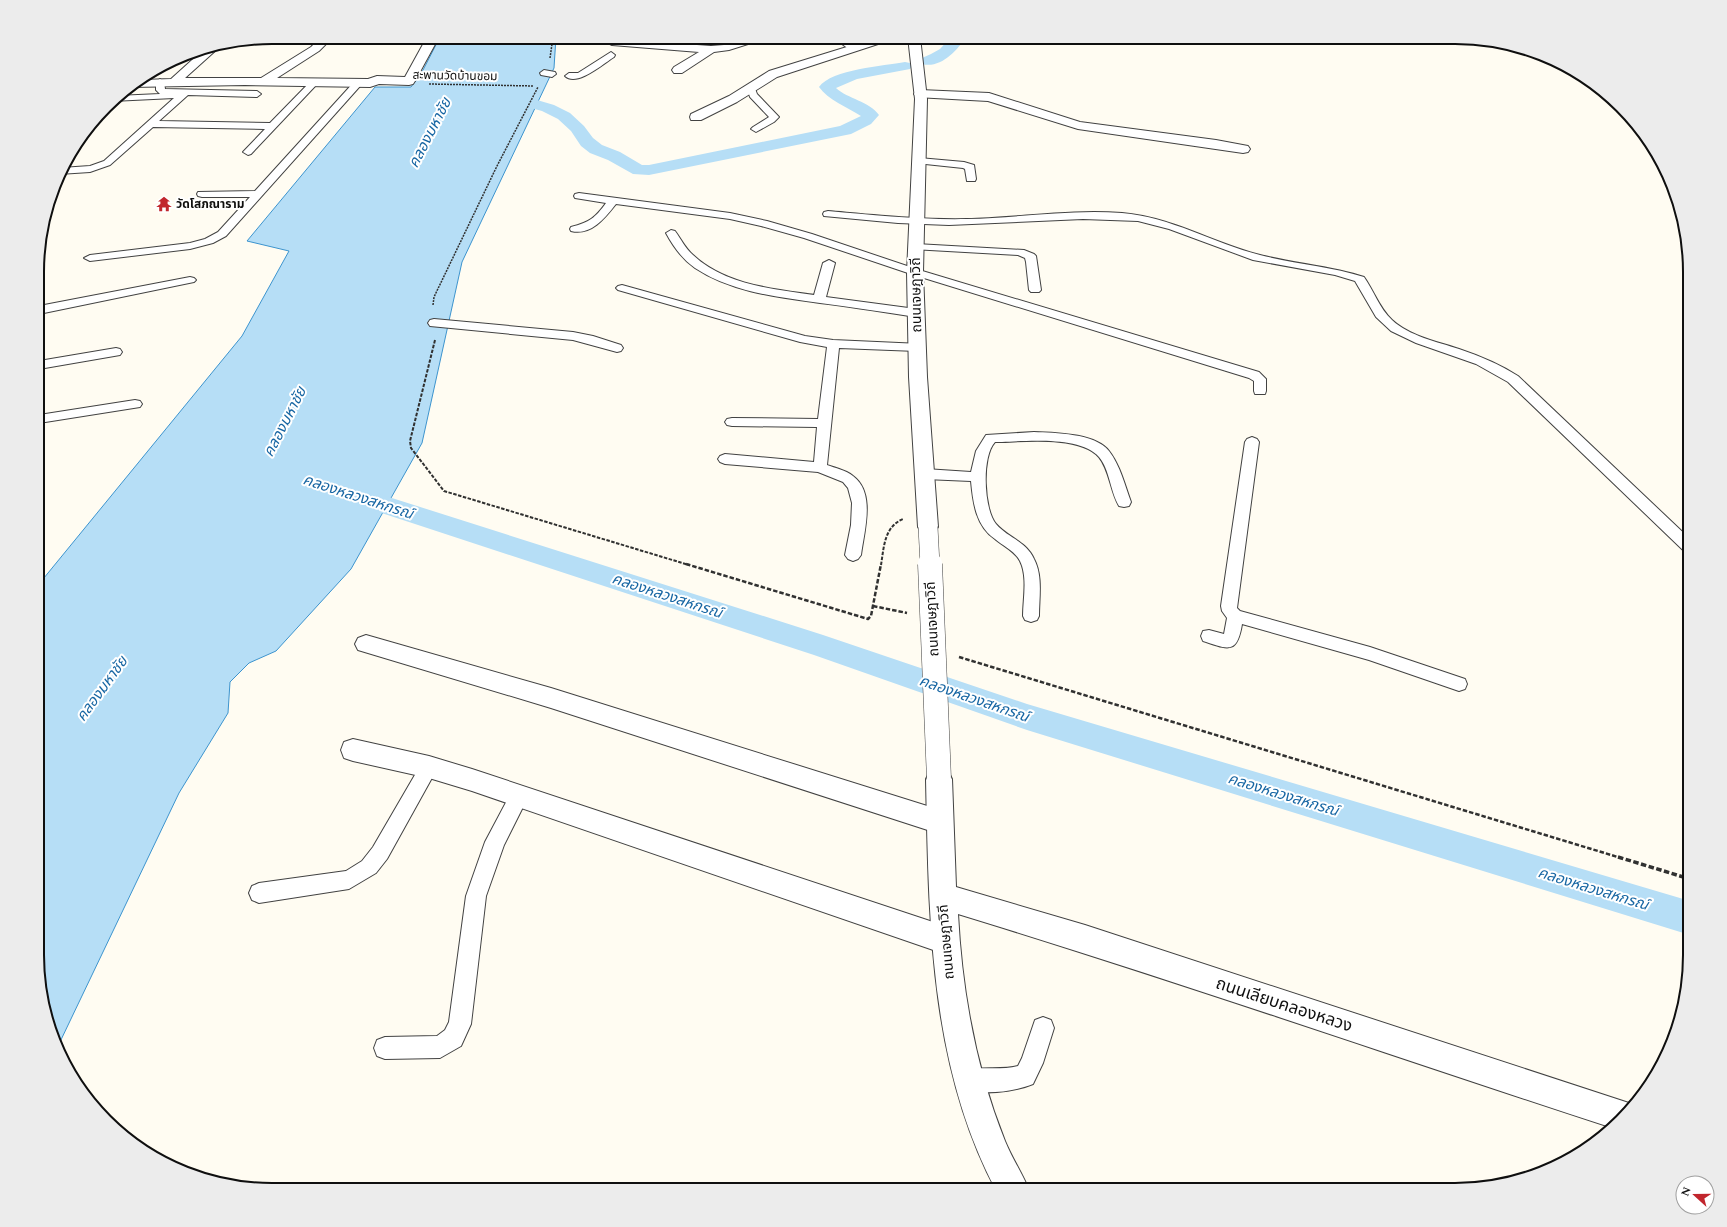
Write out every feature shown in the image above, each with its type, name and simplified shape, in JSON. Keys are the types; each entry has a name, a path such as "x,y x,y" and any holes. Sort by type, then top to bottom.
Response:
{"street":[{"path":"264,81 315,49 320,44"},
{"path":"143,83 264,81 370,83 377,80 409,81 429,44"},
{"path":"640,44 711,49 725,48 738,44"},
{"path":"696,117 751,88 773,74 869,44"},
{"name":"ถนนเจษฎาวิถี","path":"915,44 920,94 920,161 915,272 917,347 928,517 939,779 942,896 945,940 952,1005 969,1080 990,1144 1010,1183"},
{"path":"678,70 711,49"},
{"path":"174,82 204,55"},
{"path":"920,94 989,97 1078,125 1243,149"},
{"path":"366,644 551,698 940,822"},
{"path":"353,750 429,767 945,940"},
{"name":"ถนนเลียบคลองหลวง","path":"942,896 1085,939 1434,1055 1618,1114"}],"lane":[{"path":"847,44 853,48"},
{"path":"569,76 580,76 611,55"},
{"path":"160,82 160,90 163,92 184,94"},
{"path":"248,152 315,82"},
{"path":"90,258 190,246 209,241 222,234 358,83"},
{"path":"751,88 753,95 774,117 772,120 756,129"},
{"path":"67,170 100,167 107,164 184,94"},
{"path":"125,98 184,94 256,94"},
{"path":"151,124 273,126"},
{"path":"920,161 964,164 970,167 971,179"},
{"path":"202,194 258,194"},
{"path":"579,196 747,219 808,236 915,272 1254,375 1260,379 1260,391"},
{"path":"575,229 590,226 598,221 613,201"},
{"path":"828,214 917,222 968,222 1052,217 1121,216 1142,218 1255,257 1276,262 1344,273 1360,279 1363,288 1387,323 1403,333 1500,369 1513,379 1683,541"},
{"path":"671,233 681,250 703,268 745,287 768,292 916,313"},
{"path":"916,247 1020,252 1030,256 1035,290"},
{"path":"819,299 829,263"},
{"path":"44,309 190,280"},
{"path":"622,288 780,333 833,344 917,347"},
{"path":"434,323 568,336 589,339 617,348"},
{"path":"820,467 833,344"},
{"path":"44,364 116,352"},
{"path":"44,418 135,404"},
{"path":"732,422 824,423"},
{"path":"1031,616 1032,581 1029,563 1012,543 997,534 989,526 984,515 978,477 983,448 986,442 991,438 1071,438 1089,443 1103,453 1124,502"},
{"path":"1252,442 1228,606 1230,611 1235,616 1370,654 1459,684"},
{"path":"725,459 820,467 848,479 857,488 860,503 853,555"},
{"path":"925,474 978,477"},
{"path":"1209,636 1227,640 1231,639 1235,616"},
{"path":"259,893 349,880 369,867 380,853 429,767"},
{"path":"385,1048 440,1047 453,1038 460,1024 476,896 495,842 519,797"},
{"path":"969,1080 1008,1080 1025,1076 1032,1063 1043,1028"}],"path":[{"name":"สะพานวัดบ้านขอม","path":"422,84 527,86"},
{"path":"539,86 497,166 434,297 433,346 410,441 411,448 438,486 444,491 659,555 864,619 868,619 871,616 887,533 896,522 928,517"},
{"path":"873,606 911,614"},
{"path":"951,654 1683,876"}],"water":[{"name":"คลองมหาชัย","path":"436,44 556,44 554,68 462,262 422,443 351,569 276,651 249,663 230,682 228,713 179,793 61,1041 48,1000 44,970 44,578 242,336 289,251 247,241 375,87 411,87 422,72"}],"waterway":[{"path":"927,61 937,58 953,44"},
{"path":"537,105 548,108 564,116 578,129 580,134 587,142 596,149 614,156 639,170 649,170 845,130 865,121 871,115 851,102 832,93 827,87 855,75 905,66"},
{"name":"คลองหลวงสหกรณ์","path":"351,494 823,646 1027,717 1683,916"}],"place":[{"name":"วัดโสภณาราม","path":"164,204"}]}
